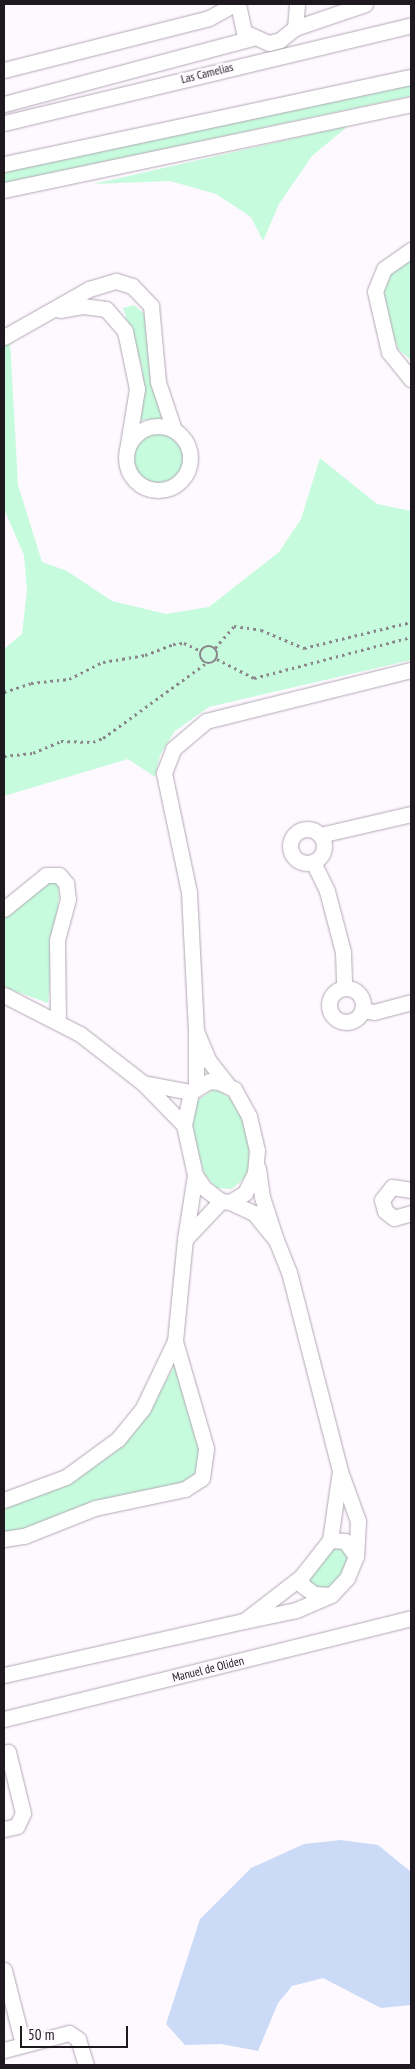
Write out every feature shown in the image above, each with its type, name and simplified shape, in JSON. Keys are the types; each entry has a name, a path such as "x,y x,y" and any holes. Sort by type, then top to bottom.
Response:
{"street":[{"path":"4,70 209,18 236,4 239,25 252,38"},
{"path":"295,28 298,4"},
{"path":"4,104 252,38 275,42 295,28 365,4"},
{"name":"Las Camelias","path":"4,122 411,25"},
{"path":"4,164 411,77"},
{"path":"4,190 411,104"},
{"path":"411,250 384,269 375,291 389,352 411,379"},
{"path":"4,337 89,289 116,281 144,293 154,318 158,382 174,430 182,437 190,457 186,472 175,485 154,490 135,480 126,461 136,371 118,318 96,307 49,312"},
{"path":"127,450 146,428 174,430"},
{"path":"4,1500 66,1477 118,1439 143,1408 175,1341 185,1239 195,1175 184,1125 193,1090 196,1031 189,892 164,773 172,749 206,721 411,670"},
{"path":"320,835 411,814"},
{"path":"311,829 320,835 324,850 312,862 297,859 290,844 300,830 311,829"},
{"path":"312,862 327,891 343,952 344,988"},
{"path":"4,908 46,875 59,875 66,883 68,899 57,940 58,1021"},
{"path":"344,988 359,994 362,1010 356,1019 346,1022 332,1014 331,998 344,988"},
{"path":"4,995 58,1021 143,1083 184,1125"},
{"path":"362,1010 374,1012 411,1002"},
{"path":"4,1675 296,1610 331,1595 347,1578 356,1556 358,1520 340,1472 289,1272 262,1197 249,1116 209,1061 196,1031"},
{"path":"143,1083 193,1090 209,1082 227,1084"},
{"path":"185,1239 226,1201 246,1193 257,1159"},
{"path":"195,1175 204,1188 226,1201 254,1213 276,1240"},
{"path":"409,1221 389,1215 382,1200 392,1186 410,1188"},
{"path":"4,1539 24,1536 95,1508 173,1493 198,1482 205,1471 206,1448 175,1341"},
{"path":"244,1621 301,1578 330,1540 340,1472"},
{"path":"330,1540 345,1541 356,1556"},
{"path":"301,1578 308,1591 331,1595"},
{"name":"Manuel de Oliden","path":"4,1719 411,1618"},
{"path":"4,1829 17,1826 23,1813 8,1752"},
{"path":"4,1970 23,2044"},
{"path":"4,2050 23,2044 74,2034 86,2065"}],"path":[{"path":"215,648 234,626 261,630 304,648 411,622"},
{"path":"215,648 218,659 254,678 411,637"},
{"path":"4,692 31,683 69,679 103,662 145,655 173,644 184,643 201,651 205,664"},
{"path":"201,651 208,646 215,648"},
{"path":"4,756 33,753 61,741 103,738 205,664 218,659"}],"green space":[{"path":"411,84 411,96 4,183 4,173 35,164"},
{"path":"348,126 312,156 279,204 263,241 251,217 216,194 170,181 93,184"},
{"path":"411,254 411,360 399,350 385,318 384,287 394,267"},
{"path":"134,305 147,316 165,419 141,420 142,367 123,308"},
{"path":"10,340 18,485 42,562 67,571 112,601 166,614 209,607 279,552 301,519 320,458 377,504 411,511 411,660 209,707 175,731 160,755 155,777 128,759 4,796 4,649 22,634 27,590 24,555 4,509 4,344"},
{"path":"154,431 164,431 173,435 181,443 185,457 181,471 173,479 164,483 154,483 145,479 137,471 133,462 133,452 137,443 145,435"},
{"path":"49,878 58,884 59,896 48,1003 4,987 4,913"},
{"path":"215,1089 234,1100 252,1143 247,1176 232,1189 217,1188 205,1175 190,1126 196,1101"},
{"path":"174,1367 179,1368 201,1450 200,1473 190,1482 99,1501 23,1531 4,1534 4,1506 74,1480 115,1451 150,1409"},
{"path":"332,1544 350,1550 345,1572 327,1592 313,1590 307,1578"}],"water":[{"path":"341,1840 378,1845 411,1872 411,2005 381,2008 323,1978 292,1986 278,2003 258,2051 221,2044 185,2045 166,2024 200,1919 251,1868 304,1844"}]}
